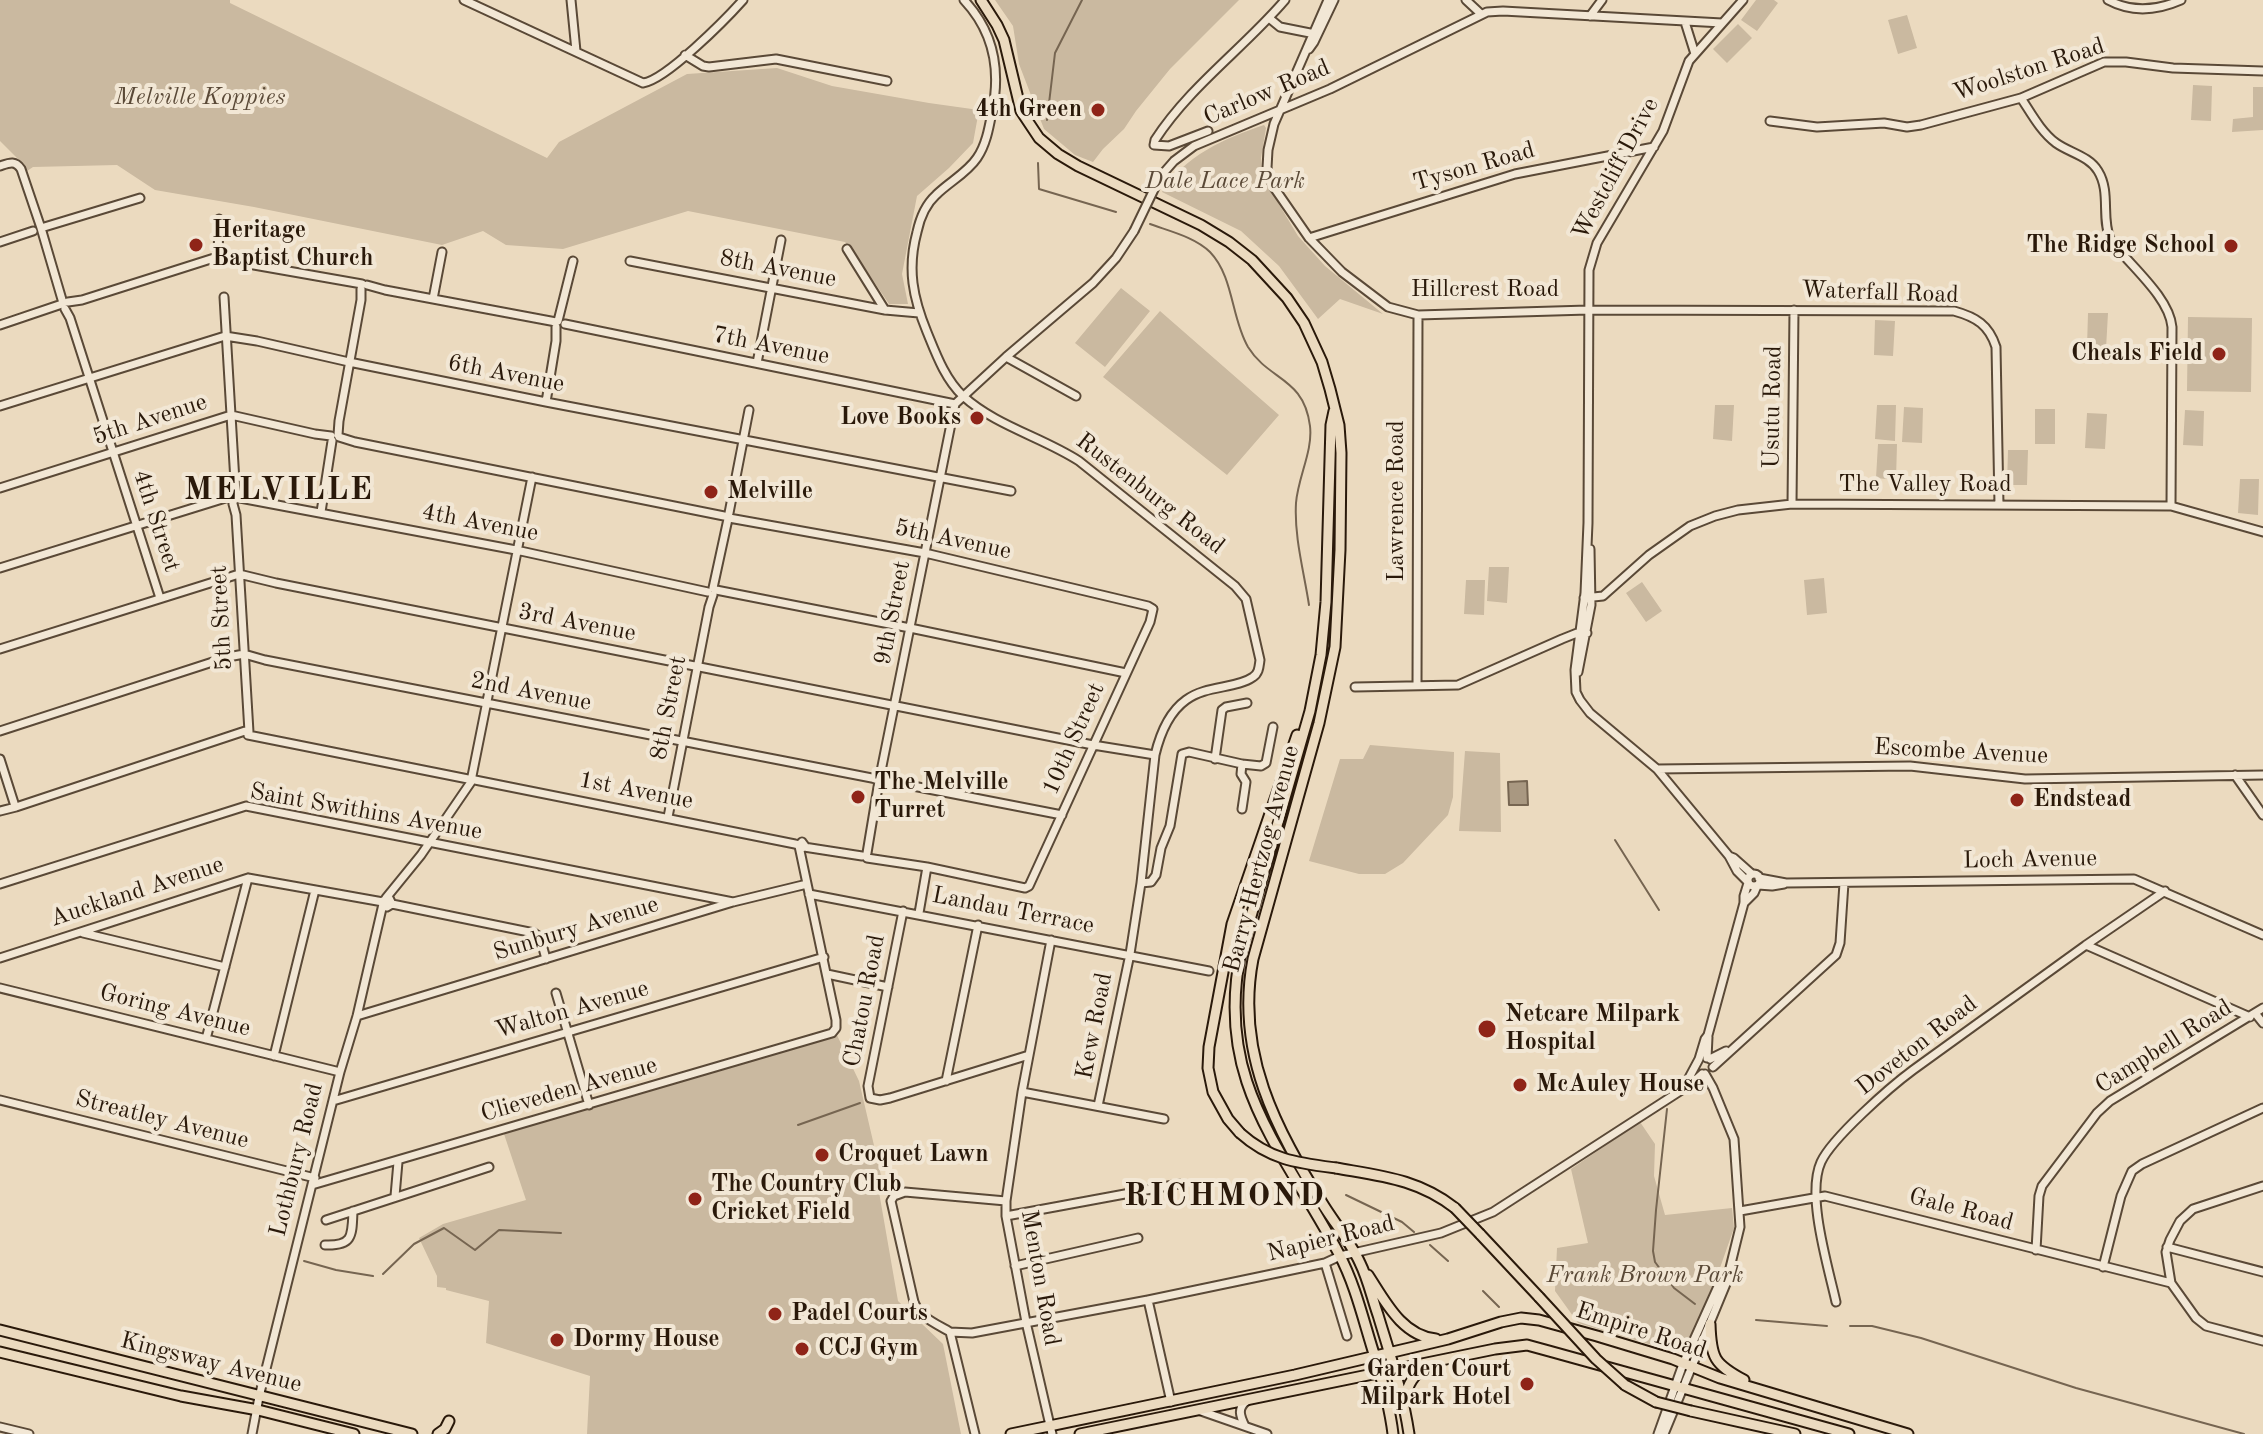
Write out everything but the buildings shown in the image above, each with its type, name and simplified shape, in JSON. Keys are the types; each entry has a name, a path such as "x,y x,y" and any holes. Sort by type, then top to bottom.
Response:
{"main road":[{"name":"Barry Hertzog Avenue","path":"981,0 999,29 1017,99 1039,138 1078,166 1215,232 1252,260 1287,298 1304,323 1322,362 1339,425 1339,607 1335,647 1319,723 1253,959 1248,1014 1254,1059 1270,1109 1362,1266 1395,1370 1409,1433"},
{"name":"Barry Hertzog Avenue","path":"1335,408 1331,425 1325,617 1314,694 1241,951 1235,983 1235,1027 1243,1069 1255,1107 1340,1256 1358,1302 1390,1410 1393,1434"},
{"path":"1314,694 1228,941 1208,1057 1210,1081 1220,1107 1240,1133 1261,1150 1282,1159 1411,1183 1433,1192 1455,1208 1589,1351 1625,1385 1656,1402 1795,1434"},
{"path":"1362,1266 1406,1327 1425,1338 1448,1339"},
{"name":"Empire Road","path":"1011,1434 1051,1430 1528,1318 1597,1336 1908,1434"},
{"path":"1710,1324 1711,1348 1717,1363 1761,1389"},
{"name":"Kingsway Avenue","path":"0,1330 412,1434"},
{"name":"Empire Road","path":"1080,1434 1527,1345 1849,1434"},
{"name":"Kingsway Avenue","path":"0,1352 354,1434"},
{"path":"1404,1404 1409,1382 1418,1372 1435,1362"},
{"path":"438,1434 449,1421"}],"street":[{"path":"464,0 646,83 685,55 743,0"},
{"path":"571,0 576,51"},
{"name":"Rustenburg Road","path":"964,0 982,23 991,43 997,71 990,128 977,157 930,200 919,223 911,271 919,313 946,374 963,396 1015,429 1053,445 1079,461 1235,586 1246,599 1260,660 1259,670 1252,678 1207,690 1187,699 1165,725 1155,755 1130,954"},
{"path":"1208,131 1169,146 1154,145 1176,110 1285,0"},
{"name":"Hillcrest Road","path":"1331,0 1279,112 1269,140 1267,161 1273,186 1309,238 1342,272 1393,309 1418,315 1588,310"},
{"path":"1466,0 1481,14"},
{"path":"1590,16 1602,0"},
{"name":"Westcliff Drive","path":"1743,0 1686,67 1663,131 1597,243 1589,270 1588,595 1576,692 1585,707 1657,769 1729,856 1737,871 1754,881"},
{"path":"2108,0 2120,6 2141,9 2154,9 2181,0"},
{"name":"Carlow Road","path":"963,396 1099,277 1134,231 1160,177 1194,146 1279,112 1481,14 1503,11 1722,23"},
{"path":"1269,18 1280,27 1316,34"},
{"path":"1685,22 1695,54"},
{"path":"685,55 709,67 776,59 887,81"},
{"name":"Woolston Road","path":"1770,121 1817,127 1884,123 1904,127 1921,125 2021,98 2109,61 2173,68 2263,71"},
{"path":"2021,98 2049,137 2098,170 2104,187 2106,226 2110,239 2168,310 2172,327 2171,506"},
{"name":"Tyson Road","path":"1309,238 1515,174 1654,147"},
{"name":"4th Street","path":"0,166 12,162 21,169 37,230 66,305 160,598"},
{"path":"0,242 140,198"},
{"path":"218,258 219,219"},
{"path":"757,363 781,240"},
{"path":"847,249 885,310"},
{"path":"433,299 442,252"},
{"name":"7th Avenue","path":"0,325 218,258 955,404"},
{"path":"546,402 565,287 573,261"},
{"name":"8th Avenue","path":"630,261 885,310 919,313"},
{"path":"321,512 364,288"},
{"name":"5th Street","path":"224,297 247,733"},
{"name":"Waterfall Road","path":"1588,310 1954,311 1968,315 1989,329 1996,347 1999,505"},
{"name":"Usutu Road","path":"1792,504 1794,310"},
{"name":"Lawrence Road","path":"1417,686 1418,315"},
{"name":"6th Avenue","path":"0,406 225,336 546,402 1011,491"},
{"path":"1006,357 1076,396"},
{"path":"955,404 963,396"},
{"name":"9th Street","path":"865,854 955,404"},
{"name":"8th Street","path":"668,817 749,410"},
{"name":"5th Avenue","path":"0,488 231,415 741,519 925,553 1153,609"},
{"name":"Lothbury Road","path":"252,1434 379,920 397,886 471,780 532,477"},
{"path":"0,568 220,500 236,499"},
{"name":"4th Avenue","path":"236,499 321,512 516,550 712,592 910,628 1126,673"},
{"name":"The Valley Road","path":"1588,595 1610,590 1649,555 1690,526 1738,510 1792,504 2171,506 2263,532"},
{"path":"0,649 239,574"},
{"name":"3rd Avenue","path":"239,574 698,668 1155,755"},
{"name":"10th Street","path":"1030,885 1150,622 1153,609"},
{"path":"1355,687 1458,685 1583,633"},
{"name":"2nd Avenue","path":"0,731 244,654 683,743 1062,815"},
{"path":"1215,759 1222,710 1247,703"},
{"path":"1141,883 1152,881 1156,875 1163,841 1171,824 1181,756 1187,752 1261,766 1266,763 1273,727"},
{"path":"1,810 247,733"},
{"name":"1st Avenue","path":"247,733 802,845 865,854 876,859 1025,888 1030,885"},
{"path":"0,759 15,805"},
{"path":"1242,764 1241,774 1246,782 1242,809"},
{"name":"Escombe Avenue","path":"1657,769 1886,765 2025,779 2263,775"},
{"path":"2235,775 2263,815"},
{"name":"Saint Swithins Avenue","path":"0,884 246,806 733,902"},
{"path":"802,845 807,884 827,974 888,987"},
{"path":"919,913 927,867"},
{"path":"206,1039 248,878"},
{"name":"Auckland Avenue","path":"0,958 248,878 534,933 540,937 546,959"},
{"name":"Loch Avenue","path":"1754,881 1772,886 1786,883 2139,880 2263,935"},
{"path":"1688,1366 1726,1284 1739,1234 1734,1139 1705,1066 1708,1035 1744,903 1754,893 1754,881"},
{"name":"Napier Road","path":"950,1332 972,1333 1325,1263 1340,1256 1441,1233 1493,1212 1684,1087 1705,1066 1737,1047 1836,955 1840,943 1844,883"},
{"name":"Sunbury Avenue","path":"357,1016 733,902 807,884"},
{"path":"274,1056 315,890"},
{"name":"Doveton Road","path":"1836,1302 1822,1241 1816,1196 1818,1169 1825,1154 1896,1083 2165,891"},
{"name":"Landau Terrace","path":"809,894 1209,971"},
{"name":"Chatou Road","path":"903,911 868,1086 870,1098 890,1098 946,1081"},
{"path":"978,925 946,1081 1029,1055"},
{"path":"81,932 225,967"},
{"name":"Menton Road","path":"1051,940 1022,1092 1006,1201 1006,1216 1026,1322 1051,1430"},
{"path":"2086,945 2253,1015 2263,1023"},
{"name":"Kew Road","path":"1098,1106 1130,954"},
{"name":"Walton Avenue","path":"333,1101 824,957"},
{"name":"Clieveden Avenue","path":"314,1182 398,1162 835,1031 836,1020 827,974"},
{"name":"Goring Avenue","path":"0,988 340,1072"},
{"path":"556,993 589,1105"},
{"name":"Campbell Road","path":"2036,1250 2042,1186 2104,1106 2263,1008"},
{"path":"1022,1092 1164,1119"},
{"name":"Streatley Avenue","path":"0,1100 314,1182"},
{"path":"2103,1267 2117,1209 2132,1171 2263,1108"},
{"path":"395,1196 398,1162"},
{"path":"326,1220 489,1167"},
{"path":"1006,1216 1179,1184"},
{"path":"2263,1186 2193,1209 2180,1221 2167,1247 2166,1260 2171,1283 2201,1323 2263,1341"},
{"path":"2249,1190 2263,1194"},
{"path":"975,1434 950,1332 924,1316 914,1302 891,1201 894,1196 905,1192 1006,1201"},
{"name":"Gale Road","path":"1740,1211 1816,1196 1842,1199 2171,1283"},
{"path":"325,1245 338,1246 350,1238 353,1211"},
{"path":"1015,1266 1138,1238"},
{"path":"2167,1247 2263,1272"},
{"path":"1325,1263 1347,1336"},
{"path":"1658,1434 1720,1282 1727,1275"},
{"path":"1148,1300 1171,1402"},
{"path":"1664,1434 1679,1388"},
{"path":"1245,1426 1240,1411 1249,1399"},
{"path":"1198,1410 1267,1434"},
{"path":"0,1427 29,1434"}],"green space":[{"name":"Melville Koppies","path":"0,0 230,0 230,3 547,158 559,142 687,74 777,68 832,86 979,110 973,143 917,196 902,274 908,304 889,304 845,242 688,211 563,249 506,245 483,231 442,245 155,190 117,165 33,167 24,173 22,163 0,141"},
{"path":"995,0 1239,0 1170,69 1124,129 1093,162 1075,155 1044,129 1019,64 1013,26"},
{"path":"1756,0 1774,0 1778,3 1757,31 1741,20"},
{"path":"1907,15 1917,48 1898,54 1888,20"},
{"path":"1738,24 1752,38 1727,63 1713,49"},
{"path":"2193,85 2212,86 2211,121 2191,120"},
{"path":"2253,87 2263,87 2263,130 2232,132 2233,119 2253,117"},
{"name":"Dale Lace Park","path":"1264,125 1262,176 1298,236 1325,266 1383,314 1340,299 1318,319 1279,266 1241,231 1162,192 1194,158 1235,136"},
{"path":"1121,288 1150,311 1105,367 1075,343"},
{"path":"1160,311 1279,415 1227,475 1103,377"},
{"path":"2088,313 2108,313 2106,349 2087,347"},
{"name":"Cheals Field","path":"2188,317 2252,318 2251,392 2187,391"},
{"path":"1875,320 1895,321 1893,356 1874,355"},
{"path":"1715,405 1734,405 1732,441 1713,439"},
{"path":"1877,405 1896,405 1895,441 1875,439"},
{"path":"1904,407 1923,408 1922,443 1902,442"},
{"path":"2035,409 2055,409 2055,444 2035,444"},
{"path":"2185,410 2204,411 2203,446 2183,445"},
{"path":"2087,413 2107,414 2105,449 2085,448"},
{"path":"1878,444 1897,444 1896,480 1876,478"},
{"path":"2008,450 2028,450 2027,485 2007,485"},
{"path":"2240,479 2259,479 2258,515 2238,513"},
{"path":"1489,567 1509,567 1507,603 1487,601"},
{"path":"1824,578 1827,613 1807,615 1804,580"},
{"path":"1466,580 1485,580 1484,615 1464,614"},
{"path":"1642,582 1662,611 1646,622 1626,593"},
{"path":"1370,745 1454,752 1453,797 1448,815 1403,863 1385,874 1359,874 1309,861 1340,759 1363,759"},
{"path":"1465,751 1500,753 1501,832 1459,831"},
{"path":"835,1031 859,1081 883,1184 879,1192 898,1301 943,1344 961,1434 587,1434 590,1376 486,1343 489,1301 437,1287 437,1276 419,1238 443,1224 526,1200 503,1131"},
{"name":"Frank Brown Park","path":"1640,1122 1655,1144 1654,1176 1665,1215 1732,1208 1734,1228 1689,1356 1578,1323 1555,1291 1557,1248 1588,1243 1571,1169"}],"shaded area":[{"path":"1527,781 1528,805 1509,805 1508,782"}],"waterway":[{"path":"1047,120 1055,53 1082,0"},
{"path":"1038,163 1039,189 1116,212"},
{"path":"1150,224 1189,238 1210,252 1224,273 1248,347 1301,398 1310,435 1297,493 1296,516 1309,605"},
{"path":"1615,840 1659,910"},
{"path":"798,1125 860,1103"},
{"path":"1667,1109 1653,1251 1655,1262 1674,1288 1695,1304"},
{"path":"1346,1195 1402,1222 1414,1232"},
{"path":"383,1274 414,1244 444,1228 475,1250 499,1230 561,1233"},
{"path":"1430,1245 1448,1261"},
{"path":"304,1261 373,1276"},
{"path":"1483,1291 1499,1307"},
{"path":"1756,1320 1827,1326"},
{"path":"1850,1326 1872,1326 1921,1338 2076,1388 2244,1434"}],"place":[{"name":"4th Green","path":"1098,110"},
{"name":"Heritage Baptist Church","path":"196,245"},
{"name":"The Ridge School","path":"2231,246"},
{"name":"Cheals Field","path":"2219,354"},
{"name":"Love Books","path":"977,418"},
{"name":"Melville","path":"711,492"},
{"name":"The Melville Turret","path":"858,797"},
{"name":"Endstead","path":"2017,800"},
{"name":"Netcare Milpark Hospital","path":"1487,1029"},
{"name":"McAuley House","path":"1520,1085"},
{"name":"Croquet Lawn","path":"822,1155"},
{"name":"The Country Club Cricket Field","path":"695,1199"},
{"name":"Padel Courts","path":"775,1314"},
{"name":"Dormy House","path":"557,1340"},
{"name":"CCJ Gym","path":"802,1349"},
{"name":"Garden Court Milpark Hotel","path":"1527,1384"}],"district":[{"name":"MELVILLE","path":"279,491"},
{"name":"RICHMOND","path":"1225,1197"}]}
